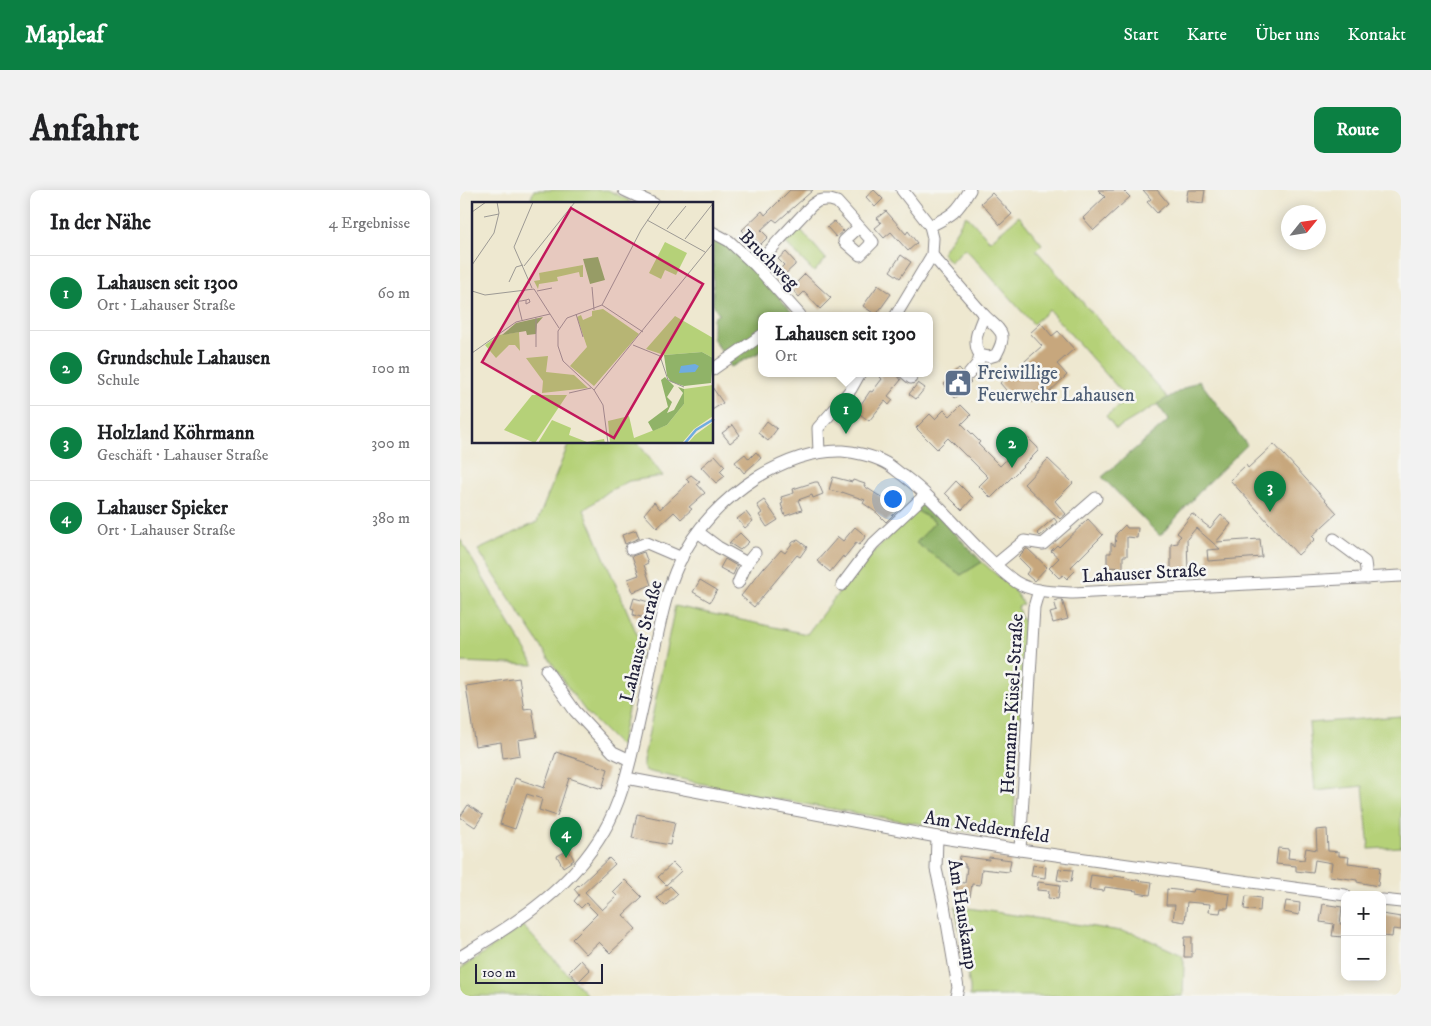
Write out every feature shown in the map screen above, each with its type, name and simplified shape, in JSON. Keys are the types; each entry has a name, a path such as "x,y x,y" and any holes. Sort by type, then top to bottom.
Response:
{"street":[{"path":"624,190 650,202"},
{"path":"898,312 932,250 930,226 902,190"},
{"path":"930,226 953,214 970,190"},
{"path":"756,266 812,205 818,201 830,200 837,202 860,227"},
{"name":"Bruchweg","path":"714,233 729,241 756,266 797,312"},
{"path":"932,250 984,315 1000,331 1003,338 1002,345 996,355 989,357 980,355 976,349 976,335 984,315"},
{"path":"714,369 758,338"},
{"path":"969,374 978,363 980,355"},
{"path":"819,452 818,428 851,389 857,377"},
{"name":"Lahauser Straße","path":"460,957 509,927 540,904 566,881 585,859 605,830 626,778 665,603 682,558 698,532 731,497 769,470 782,464 819,452 844,451 885,462 925,494 995,565 1018,583 1039,590 1072,593 1401,576"},
{"path":"842,585 873,544 925,494"},
{"path":"995,565 1024,541 1043,544 1096,498"},
{"path":"698,532 718,547 748,563"},
{"path":"1334,539 1365,562 1367,578"},
{"path":"631,549 647,542 682,558"},
{"path":"738,583 755,552"},
{"name":"Hermann-Küsel-Straße","path":"1020,850 1034,607 1039,590"},
{"path":"546,670 575,711 614,752 630,760"},
{"name":"Am Neddernfeld","path":"626,778 937,837 1341,894"},
{"name":"Am Hauskamp","path":"937,837 936,869 958,988 956,996"},
{"path":"1386,900 1401,902"}],"green space":[{"path":"534,190 608,190 630,202 530,202"},
{"path":"966,215 990,241 1019,216 1042,244 1036,250 1168,398 1116,429 1106,416 1128,399 1049,310 1033,324 965,248 950,262 942,253"},
{"path":"795,223 826,259 814,272 781,238"},
{"path":"714,238 737,252 767,282 792,312 758,312 758,353 731,367 714,340 714,317 719,314 714,306"},
{"path":"1199,380 1247,445 1202,489 1160,536 1102,477 1169,420 1157,404"},
{"path":"569,444 639,444 663,476 629,481 609,491 584,510 642,646 620,746 586,712 569,689 478,550 537,522"},
{"path":"921,504 934,511 982,562 961,575 916,543 935,522 916,510"},
{"path":"916,510 935,522 917,542 961,575 982,562 1013,589 1023,604 1018,607 1021,618 1026,620 1013,829 1006,837 825,808 735,791 646,771 643,767 643,761 675,606 807,634 855,571"},
{"path":"460,539 469,554 534,665 460,662"},
{"path":"1401,716 1401,847 1369,849 1363,786 1315,791 1309,723"},
{"path":"955,906 1134,933 1182,955 1184,962 1183,996 970,996"},
{"path":"523,926 588,996 460,996 460,969"}],"building":[{"path":"790,190 813,190 777,222 773,219 761,230 768,237 760,245 753,237 751,239 742,230 762,211 765,215"},
{"path":"874,190 883,199 875,207 866,197"},
{"path":"1098,190 1123,190 1130,197 1094,230 1083,218 1105,197"},
{"path":"1143,190 1157,190 1168,203 1157,213 1147,202 1151,199"},
{"path":"1188,190 1205,190 1203,203 1186,201"},
{"path":"992,193 1012,214 1000,225 981,203"},
{"path":"886,211 906,234 908,231 917,243 908,251 891,232 884,238 875,228 881,223 877,218"},
{"path":"834,221 843,231 836,237 827,227"},
{"path":"786,252 795,262 795,265 783,276 778,271 784,265 778,259"},
{"path":"901,255 911,262 900,278 890,271"},
{"path":"805,274 831,298 820,309 804,292 799,297 791,288"},
{"path":"878,285 891,294 878,312 872,312 863,306"},
{"path":"1041,323 1052,336 1058,331 1074,349 1057,364 1067,375 1043,399 1028,403 1011,396 1000,383 1042,346 1030,333"},
{"name":"Freiwillige Feuerwehr Lahausen","path":"959,368 964,379 971,382 955,398 944,384 955,375 953,373"},
{"path":"880,377 899,377 901,380 888,396 893,400 889,405 885,401 869,421 856,411 870,391 872,392 882,379"},
{"path":"918,383 925,388 916,399 909,394"},
{"path":"714,390 723,403 714,409"},
{"path":"961,405 971,415 962,424 980,442 978,444 1000,466 1018,448 1015,445 1025,435 1038,448 1038,451 991,498 979,486 988,477 948,438 937,449 916,428 930,414 935,419 944,410 950,416"},
{"path":"767,421 777,429 768,441 758,433"},
{"path":"733,425 740,435 730,443 722,433"},
{"path":"1274,444 1337,513 1312,536 1315,539 1298,555 1230,480 1246,465 1248,468"},
{"path":"756,452 761,458 744,473 735,462 745,454 749,459"},
{"path":"715,455 725,466 720,471 725,476 716,483 701,467"},
{"path":"1048,459 1073,483 1055,501 1066,514 1060,519 1024,484"},
{"path":"691,475 700,482 697,484 705,493 689,507 692,509 681,519 674,512 657,528 644,514 654,502 660,509 689,482 686,479"},
{"path":"833,477 865,484 864,486 887,501 897,511 886,522 863,503 865,500 842,492 829,490"},
{"path":"956,481 973,498 962,510 945,493"},
{"path":"818,482 823,494 813,498 812,495 798,500 802,510 785,516 781,497 794,493 793,489"},
{"path":"764,500 778,520 767,527 759,515 762,513 757,505"},
{"path":"746,512 753,521 745,528 737,519"},
{"path":"1192,514 1210,528 1221,515 1231,524 1216,542 1260,539 1262,557 1208,561 1207,550 1220,549 1196,528 1187,539 1188,571 1171,572 1171,544 1178,543 1178,539 1181,536 1177,533"},
{"path":"1054,518 1057,522 1040,536 1037,533"},
{"path":"1088,519 1103,535 1071,567 1075,571 1067,579 1063,575 1059,578 1049,568 1059,558 1051,551 1057,545 1059,547"},
{"path":"1125,525 1127,528 1138,528 1137,538 1127,537 1127,556 1123,556 1123,568 1107,567 1107,553 1111,553 1111,543 1115,546 1116,534"},
{"path":"855,527 866,536 859,545 856,543 844,558 843,556 830,572 817,561 838,537 843,541"},
{"path":"636,530 639,538 625,544 622,535"},
{"path":"740,533 749,542 740,550 729,543"},
{"path":"798,540 807,547 800,557 797,555 754,607 741,596 764,567 781,550 785,553 793,542"},
{"path":"1026,549 1047,567 1034,581 1026,574 1030,569 1018,557"},
{"path":"644,552 648,563 644,565 651,585 633,592 628,579 639,575 632,556"},
{"path":"725,559 737,566 733,575 720,568"},
{"path":"700,580 717,590 710,602 693,592"},
{"path":"634,598 649,602 646,618 633,615 634,609 631,608"},
{"path":"1062,600 1068,619 1053,623 1050,613 1057,611 1054,601"},
{"path":"519,678 524,709 532,708 537,737 518,740 520,755 503,758 501,742 475,746 466,686"},
{"path":"556,752 608,769 602,789 569,778 557,816 539,810 542,799 527,794 515,829 500,824 515,778 544,788"},
{"path":"468,805 483,815 475,827 460,817"},
{"path":"637,814 675,822 670,845 632,838"},
{"path":"1327,829 1328,851 1339,852 1339,856 1349,857 1348,863 1380,867 1378,886 1357,882 1357,880 1330,876 1332,863 1315,860 1313,873 1296,871 1296,866 1276,864 1278,848 1289,849 1288,858 1304,860 1306,848 1317,850 1316,830"},
{"path":"569,850 574,860 563,867 557,856"},
{"path":"960,856 989,860 989,857 1011,860 1009,872 982,869 980,885 972,884 970,897 956,894 958,882 965,883 967,867 965,867 965,864 959,863"},
{"path":"609,858 615,864 585,892 602,910 617,896 613,892 625,880 642,897 623,915 636,929 610,953 599,942 586,954 572,939 597,914 586,903 581,908 574,901 579,895 574,889"},
{"path":"673,863 681,871 666,885 658,877"},
{"path":"1033,865 1046,867 1045,878 1031,876"},
{"path":"1059,869 1073,870 1071,882 1057,880"},
{"path":"1091,875 1113,878 1114,876 1152,882 1150,895 1137,893 1137,891 1105,887 1104,891 1089,889"},
{"path":"1038,882 1060,885 1058,899 1048,898 1049,891 1037,890"},
{"path":"670,886 678,894 665,906 657,898"},
{"path":"1167,889 1193,892 1194,889 1230,894 1228,908 1221,908 1220,913 1209,912 1210,904 1187,902 1185,922 1173,920 1175,905 1166,905"},
{"path":"1246,896 1261,898 1260,911 1244,909"},
{"path":"1286,901 1300,903 1299,915 1284,912"},
{"path":"1323,904 1341,907 1341,937 1332,936 1334,924 1320,922"},
{"path":"1386,915 1401,917 1401,930 1393,929 1392,937 1386,936"},
{"path":"1185,937 1192,937 1192,957 1184,957"},
{"path":"581,960 590,970 578,982 569,972"}],"place":[{"name":"Freiwillige Feuerwehr Lahausen","path":"958,383"},
{"name":"Lahausen seit 1300","path":"846,434"},
{"name":"Grundschule Lahausen","path":"1012,468"},
{"name":"Holzland Köhrmann","path":"1270,512"},
{"name":"Lahauser Spieker","path":"566,858"}]}
